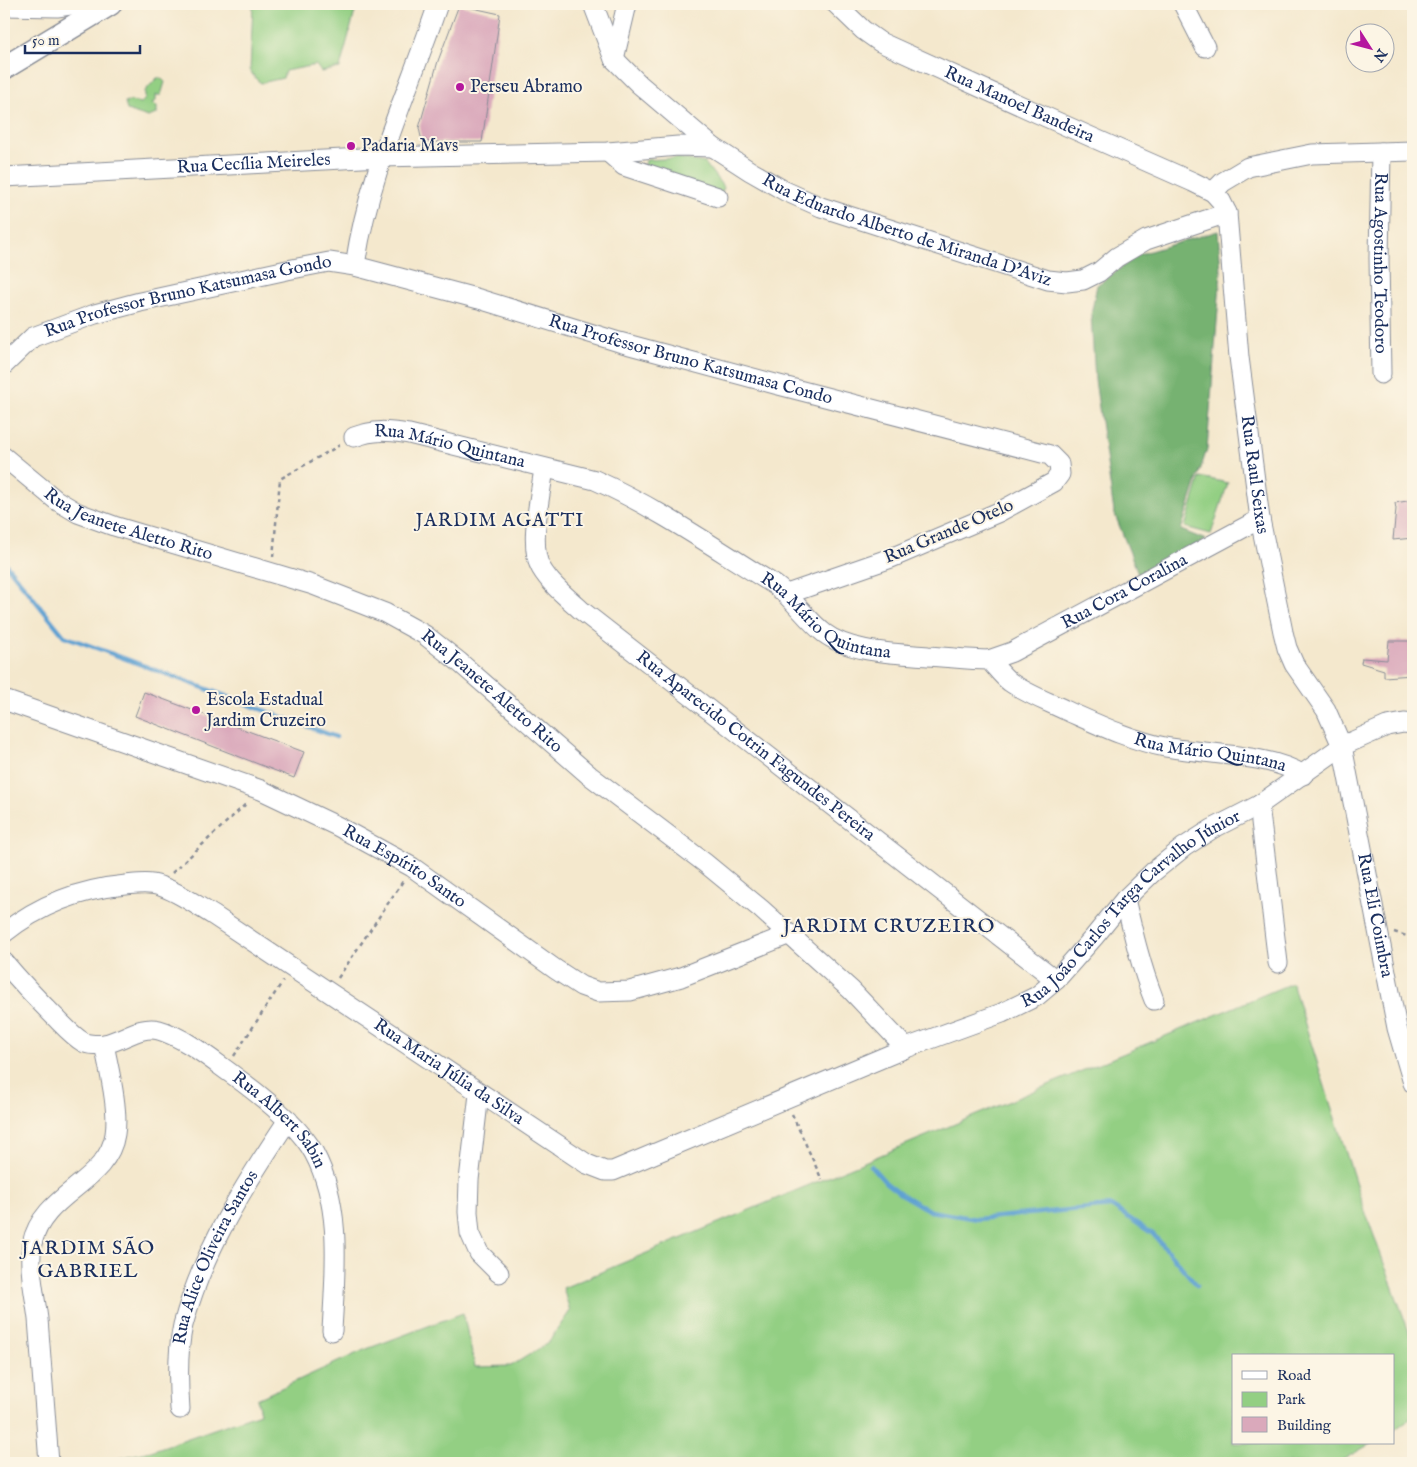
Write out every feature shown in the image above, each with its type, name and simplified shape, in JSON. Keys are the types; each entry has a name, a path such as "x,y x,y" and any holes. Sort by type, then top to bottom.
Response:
{"street":[{"path":"4,6 77,4"},
{"path":"4,68 110,4"},
{"path":"355,266 360,234 381,158 438,4"},
{"path":"593,4 614,59"},
{"path":"614,59 627,4"},
{"name":"Rua Manoel Bandeira","path":"836,4 880,42 1162,167 1214,192"},
{"path":"1184,4 1205,47"},
{"name":"Rua Eduardo Alberto de Miranda D'Aviz","path":"614,59 639,84 713,147 785,192 821,207 1048,280 1067,282 1083,280 1099,272 1117,257 1146,240 1227,213"},
{"name":"Rua Cecília Meireles","path":"4,177 381,158 608,152 678,146 713,147"},
{"path":"1214,192 1223,182 1248,168 1312,154 1413,151"},
{"path":"608,152 624,166 718,198"},
{"name":"Rua Agostinho Teodoro","path":"1380,152 1381,374"},
{"name":"Rua Raul Seixas","path":"1214,192 1222,200 1227,213 1238,357 1260,518 1287,648 1294,664 1326,710 1342,746"},
{"name":"Rua Professor Bruno Katsumasa Gondo","path":"4,364 33,337 104,312 140,302 329,262 355,266"},
{"name":"Rua Professor Bruno Katsumasa Condo","path":"355,266 479,299 628,345 1027,449"},
{"name":"Rua Mário Quintana","path":"354,437 381,430 410,434 594,480 655,511 775,585 787,594 825,634 848,645 881,652 963,660 989,660 1008,681 1028,693 1114,732 1164,747 1282,765 1303,775"},
{"name":"Rua Grande Otelo","path":"787,594 900,554 999,512 1054,482 1060,474 1059,464 1050,455 1027,449"},
{"name":"Rua Jeanete Aletto Rito","path":"4,457 56,500 78,513 114,526 271,572 346,597 385,614 424,635 458,661 589,775 705,863 790,934 851,990 906,1048"},
{"name":"Rua Aparecido Cotrin Fagundes Pereira","path":"544,468 535,536 536,554 541,568 555,586 589,616 1056,980"},
{"name":"Rua Cora Coralina","path":"989,660 1012,652 1260,518"},
{"name":"Rua Espírito Santo","path":"4,700 260,790 337,826 412,867 561,974 581,986 598,992 630,992 682,976 790,934"},
{"name":"Rua João Carlos Targa Carvalho Júnior","path":"906,1048 1002,1013 1037,996 1056,980 1125,899 1153,872 1184,847 1212,829 1260,805 1342,746 1387,726 1404,723 1413,724"},
{"name":"Rua Eli Coimbra","path":"1342,746 1397,1028 1413,1083"},
{"path":"1260,805 1278,963"},
{"name":"Rua Maria Júlia da Silva","path":"4,933 14,925 51,904 88,890 143,883 159,885 198,906 587,1164 605,1171 613,1170 906,1048"},
{"path":"1125,899 1144,974 1154,1000"},
{"name":"Rua Albert Sabin","path":"4,962 30,993 65,1027 85,1043 104,1044 148,1028 160,1030 180,1039 226,1070 288,1120 314,1151 328,1182 334,1218 335,1274 332,1331"},
{"path":"49,1463 38,1320 31,1262 32,1245 35,1232 43,1217 52,1207 87,1179 102,1163 113,1144 116,1118 104,1044"},
{"path":"479,1094 470,1180 468,1212 470,1233 479,1253 499,1274"},
{"name":"Rua Alice Oliveira Santos","path":"180,1409 179,1356 183,1327 195,1289 209,1254 230,1213 257,1166 288,1120"}],"path":[{"path":"271,572 280,479 354,437"},
{"path":"159,885 260,790"},
{"path":"329,992 412,867"},
{"path":"226,1070 292,968"},
{"path":"785,1099 822,1180"}],"green space":[{"path":"253,4 357,4 340,68 321,72 316,65 285,71 283,78 261,83 250,71"},
{"path":"157,78 161,78 165,82 161,95 156,95 156,101 152,103 157,107 157,114 148,117 127,110 125,103 130,101 141,103 145,99 145,91"},
{"path":"679,158 705,163 724,188 719,196 644,171 646,160"},
{"path":"1218,231 1221,271 1207,449 1181,530 1206,540 1139,576 1114,512 1095,380 1091,315 1097,285 1140,254"},
{"path":"1200,477 1228,483 1211,534 1185,527"},
{"path":"1292,983 1361,1200 1413,1343 1413,1406 1411,1407 1413,1416 1394,1430 1394,1354 1232,1354 1232,1444 1370,1444 1337,1463 97,1463 151,1451 260,1413 257,1399 364,1350 463,1313 475,1367 511,1366 548,1343 570,1311 563,1288"}],"building":[{"name":"Perseu Abramo","path":"459,5 500,14 482,142 428,142 421,137 419,128 438,61"},
{"path":"1413,500 1413,538 1393,540 1395,503"},
{"path":"1389,641 1413,641 1413,675 1384,677 1384,670 1361,663 1362,658 1387,660"},
{"path":"144,692 304,752 294,778 135,716"}],"waterway":[{"path":"4,562 64,636 336,737"},
{"path":"871,1166 886,1183 899,1193 930,1211 977,1219 1111,1206 1153,1234 1197,1285"}],"place":[{"name":"Perseu Abramo","path":"460,87"},
{"name":"Padaria Mavs","path":"351,146"},
{"name":"Escola Estadual Jardim Cruzeiro","path":"196,710"}],"district":[{"name":"JARDIM AGATTI","path":"500,521"},
{"name":"JARDIM CRUZEIRO","path":"889,926"},
{"name":"JARDIM SÃO GABRIEL","path":"88,1260"}]}
